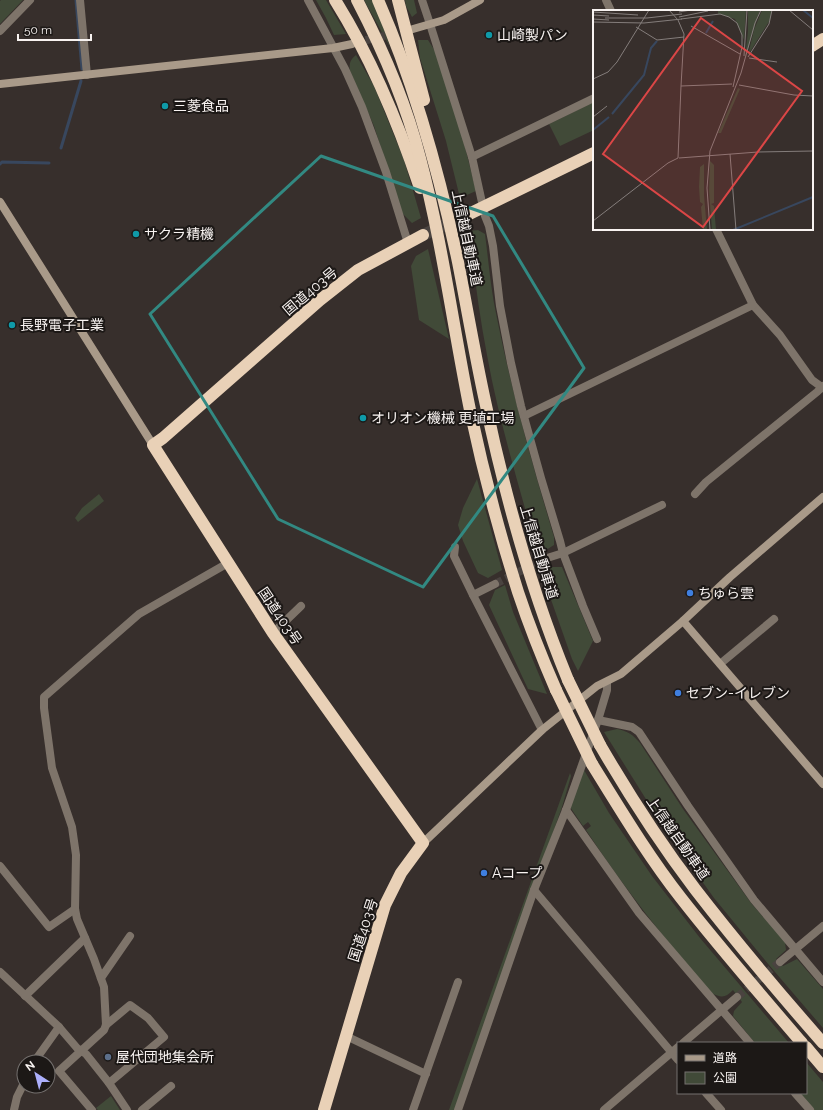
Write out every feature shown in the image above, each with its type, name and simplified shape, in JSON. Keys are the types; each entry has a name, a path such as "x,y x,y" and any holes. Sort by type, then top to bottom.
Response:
{"highway":[{"path":"335,0 366,54 395,116 421,191 449,294"},
{"name":"上信越自動車道","path":"358,0 385,57 399,93 420,157 449,294 470,409 492,503 519,593 536,641 556,690 592,764 641,841 681,897 801,1042"},
{"name":"上信越自動車道","path":"378,0 400,53 424,125 458,262 485,401 508,500 535,592 568,680 600,745 636,805 694,888 730,934 823,1043"},
{"path":"398,0 449,205 458,262"},
{"path":"465,216 593,153"},
{"name":"国道403号","path":"324,1110 385,905 401,873 423,843 272,633 153,445 163,438 320,300 358,270 423,236"},
{"path":"807,1048 823,1067"}],"street":[{"path":"0,31 30,0"},
{"path":"80,0 87,75"},
{"path":"308,0 345,69 370,126 408,243"},
{"path":"422,0 472,156 493,246 503,326 524,416 541,478 563,553 597,638"},
{"path":"413,29 444,20 480,0"},
{"path":"606,0 611,10"},
{"path":"0,84 333,48 352,44"},
{"path":"472,156 593,98"},
{"path":"0,202 153,445"},
{"path":"695,494 706,482 823,387 812,380 780,335 753,305 716,230"},
{"path":"524,416 753,305"},
{"path":"423,843 542,730 596,686 621,674 823,497"},
{"path":"544,559 563,553 662,505"},
{"path":"455,547 454,556 542,730"},
{"path":"106,1025 104,987 77,919 75,910 76,855 72,827 52,768 44,708 44,697 139,614 228,563"},
{"path":"473,595 495,584"},
{"path":"272,633 301,606"},
{"path":"720,664 774,619"},
{"path":"683,621 823,784"},
{"path":"458,1110 534,890 566,810 598,720 607,690 607,682"},
{"path":"598,720 632,727 639,732 688,806 754,900 823,982"},
{"path":"566,810 639,913 749,1042"},
{"path":"0,866 50,927 75,910"},
{"path":"534,890 675,1050 604,1110"},
{"path":"780,962 823,926"},
{"path":"101,978 130,936"},
{"path":"25,996 85,938"},
{"path":"0,972 59,1027 77,1048 86,1054 109,1083 127,1110"},
{"path":"413,1110 458,982"},
{"path":"684,1042 737,997"},
{"path":"92,1110 59,1071 104,1030 106,1025 130,1005 148,1018 164,1037 109,1083"},
{"path":"40,1054 59,1027"},
{"path":"346,1036 426,1074"},
{"path":"142,1110 171,1086"},
{"path":"14,1110 19,1094"},
{"path":"707,1094 721,1110"},
{"path":"796,1094 810,1110"}],"highlighted area":[{"path":"321,156 493,216 584,368 423,587 278,519 150,314"}],"green space":[{"path":"23,0 0,24 0,1"},
{"path":"316,0 326,0 346,34 334,35"},
{"path":"364,0 372,0 380,17 390,47"},
{"path":"405,0 414,0 417,13 412,17 406,6"},
{"path":"418,40 428,40 435,51 462,135 476,191 460,198 446,141 420,58"},
{"path":"356,55 374,86 404,160 421,218 412,223 402,213 374,126 350,71 350,62"},
{"path":"593,102 593,130 560,146 549,124"},
{"path":"478,230 485,234 494,303 506,362 554,537 554,545 538,555 504,430 484,340 469,231"},
{"path":"428,249 449,339 419,320 411,266 416,256"},
{"path":"477,479 502,570 488,578 478,573 463,541 458,525 463,508"},
{"path":"99,494 104,501 78,522 75,518 82,508"},
{"path":"550,567 562,567 593,641 578,671 572,659 543,577 545,572"},
{"path":"505,585 513,612 547,694 528,689 489,605 495,590"},
{"path":"617,729 630,734 640,743 683,809 751,903 785,942 786,950 776,959 783,966 797,959 823,989 823,1028 714,898 664,828 604,732"},
{"path":"584,770 609,813 652,876 700,938 788,1042 754,1042 733,1016 734,1011 742,1002 733,990 728,995 723,996 718,996 711,993 662,934 600,852 586,830 591,826 588,822 583,826 570,807"},
{"path":"570,773 571,776 562,807 455,1110 449,1110"},
{"path":"807,1063 823,1082 823,1110 814,1110 800,1094 807,1094"},
{"path":"111,1096 120,1110 98,1110 96,1108"}],"waterway":[{"path":"76,0 82,69"},
{"path":"61,148 81,81"},
{"path":"0,164 2,162 49,163"}],"tunnel":[{"path":"354,43 409,30"},
{"path":"423,235 465,216"},
{"path":"495,584 544,559"},
{"path":"737,997 780,962"}],"place":[{"name":"山崎製パン","path":"489,35"},
{"name":"三菱食品","path":"165,106"},
{"name":"サクラ精機","path":"136,234"},
{"name":"長野電子工業","path":"12,325"},
{"name":"オリオン機械 更埴工場","path":"363,418"},
{"name":"ちゅら雲","path":"690,593"},
{"name":"セブン-イレブン","path":"678,693"},
{"name":"Aコープ","path":"484,873"},
{"name":"屋代団地集会所","path":"108,1057"}]}
